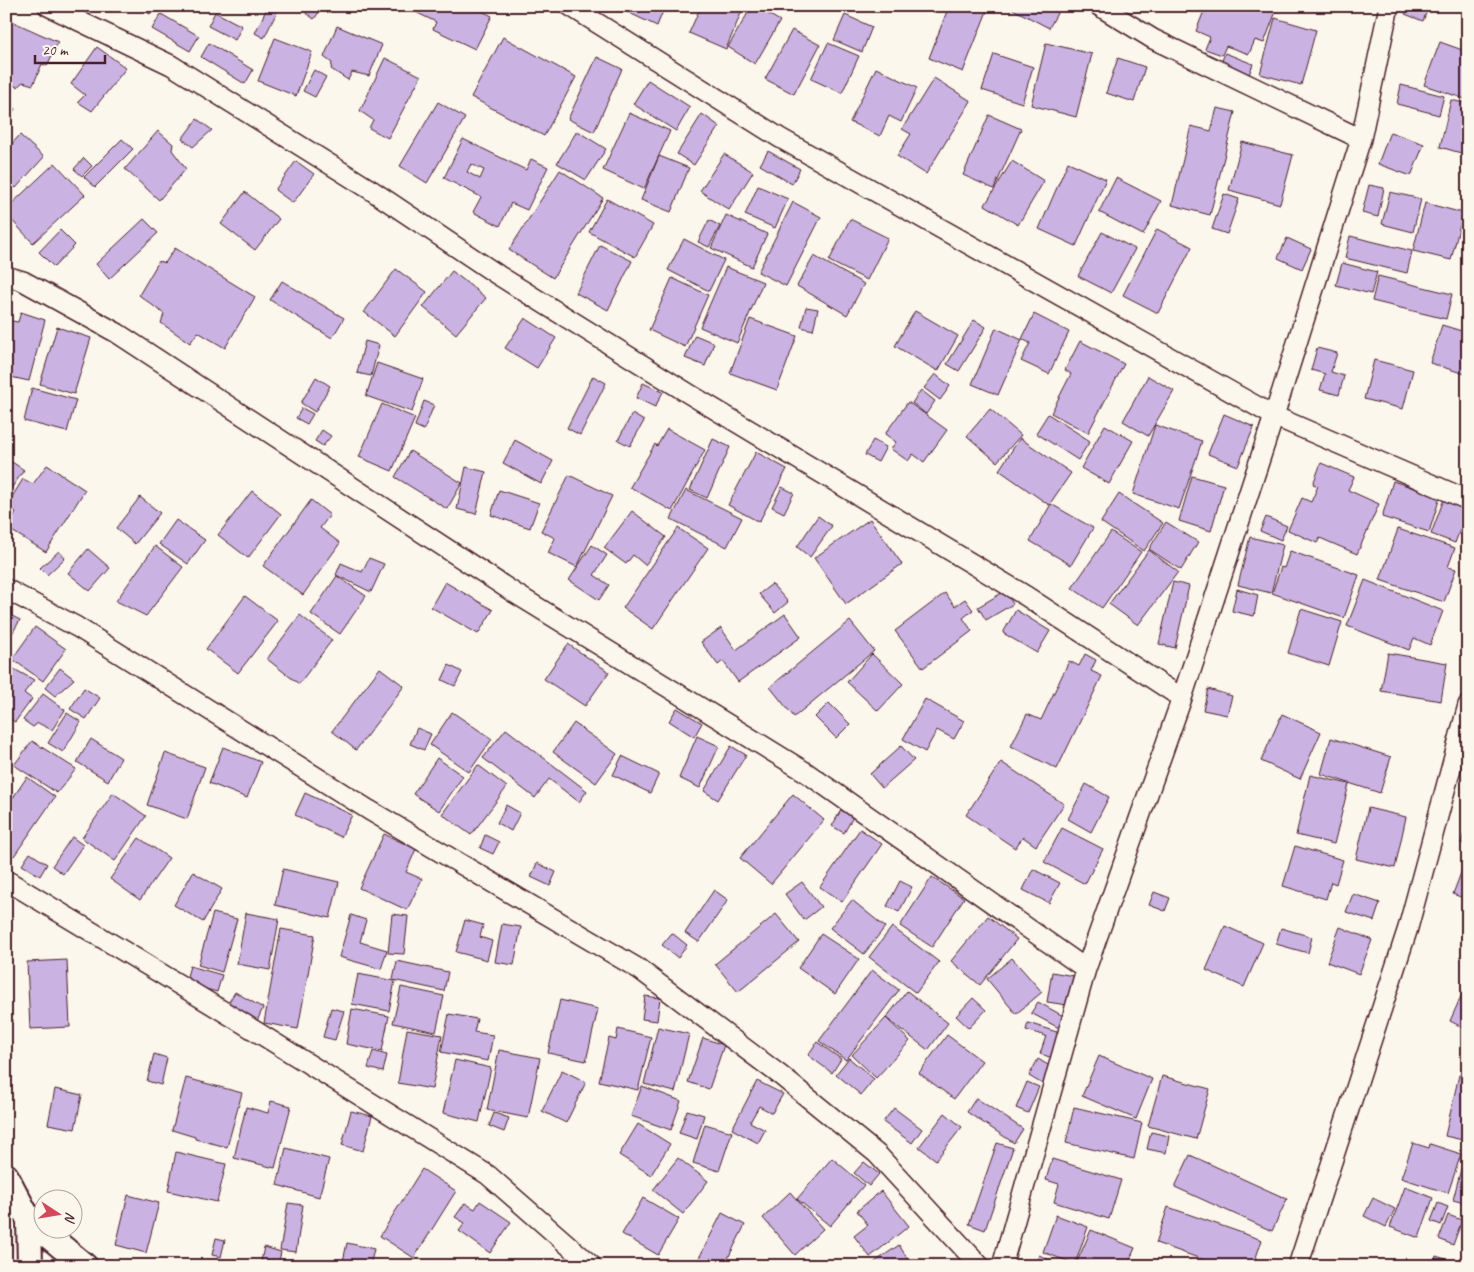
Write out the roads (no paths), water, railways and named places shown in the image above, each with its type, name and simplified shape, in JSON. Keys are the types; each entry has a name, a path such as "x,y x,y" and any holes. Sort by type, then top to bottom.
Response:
{"street":[{"path":"48,6 171,65 371,190 498,275 700,400 1026,596 1182,698"},
{"path":"570,6 780,138 1274,416 1468,500"},
{"path":"1099,6 1153,39 1360,139"},
{"path":"1002,1266 1086,969 1182,698 1274,416 1360,139 1389,6"},
{"path":"6,276 23,281 117,333 516,594 804,771 1086,969"},
{"path":"6,590 78,627 369,810 639,969 780,1075 877,1154 980,1266"},
{"path":"1298,1266 1408,928 1468,705"},
{"path":"6,880 241,1022 488,1176 592,1266"},
{"path":"6,1176 30,1220 85,1266"},
{"path":"30,1220 30,1266"}]}
